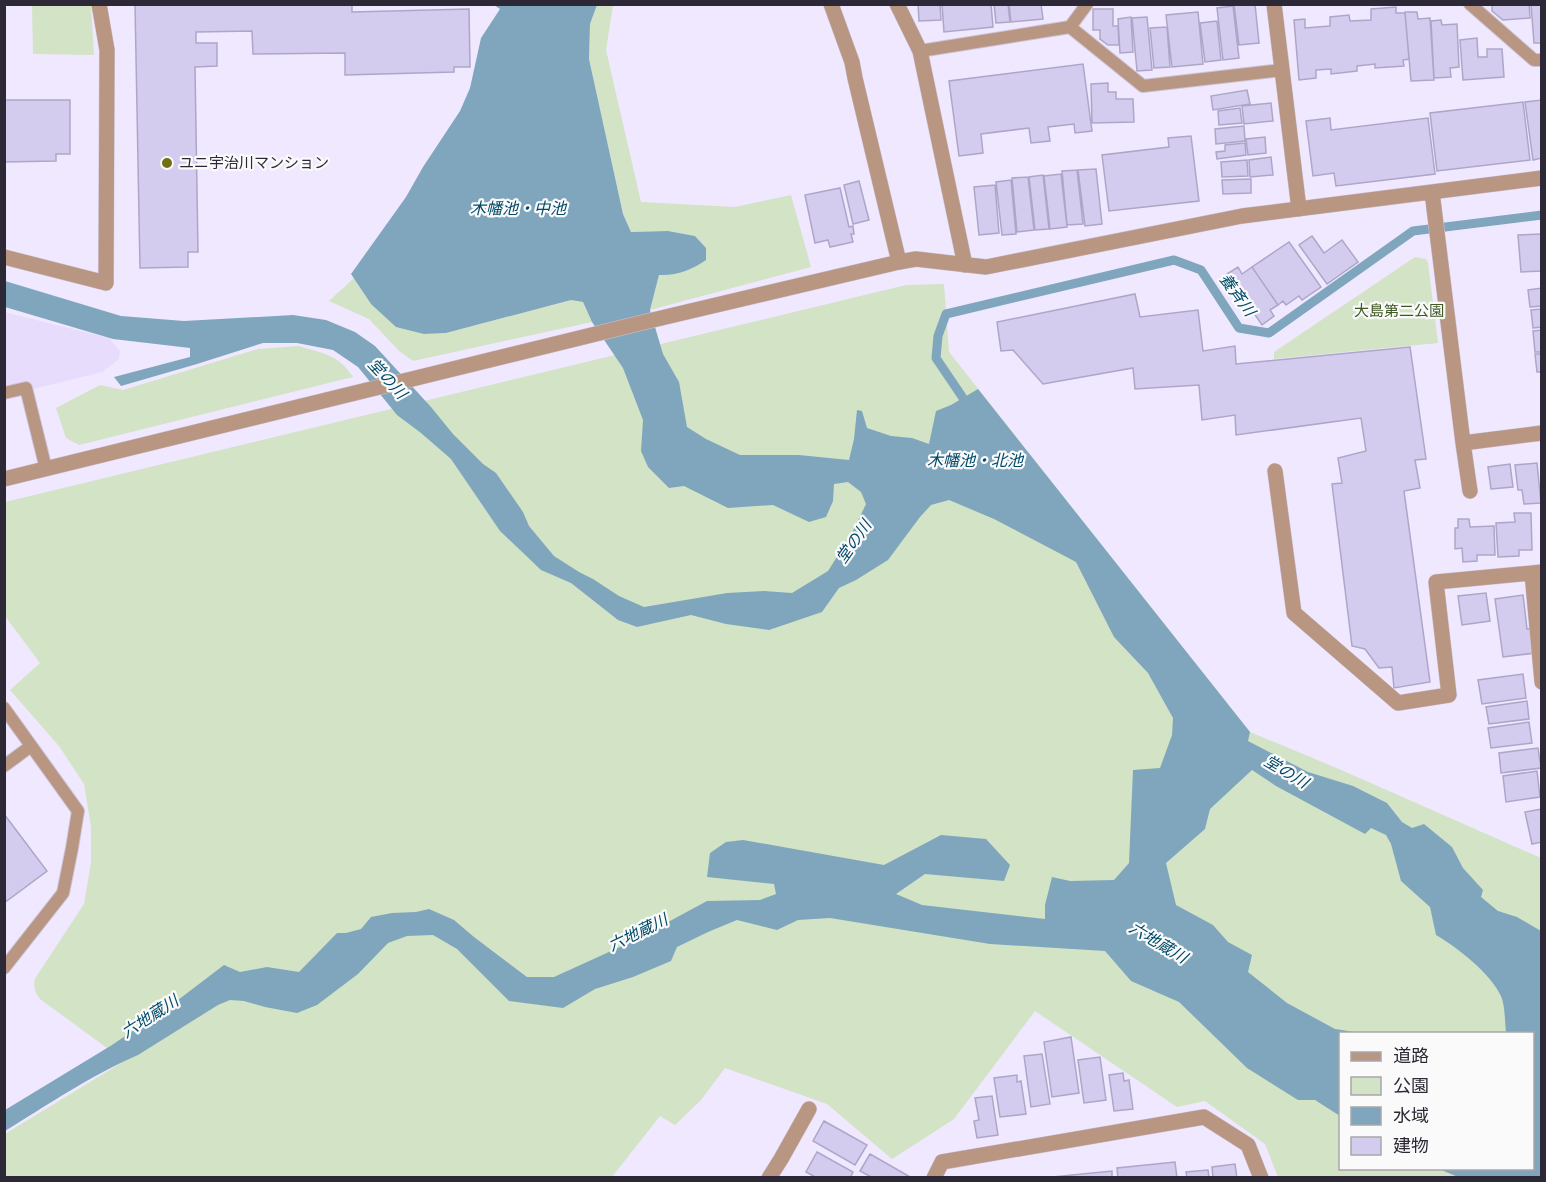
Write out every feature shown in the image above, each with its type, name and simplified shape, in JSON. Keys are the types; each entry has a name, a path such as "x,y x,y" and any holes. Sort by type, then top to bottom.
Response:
{"street":[{"path":"4,257 106,283 107,50 99,4"},
{"path":"831,4 852,62 899,262"},
{"path":"897,4 920,51 964,265"},
{"path":"1274,4 1299,209"},
{"path":"4,479 899,262 916,259 986,267 1242,216 1542,178"},
{"path":"1432,192 1470,491"},
{"path":"1463,443 1542,433"},
{"path":"1275,471 1294,613 1398,703 1449,695 1436,582 1537,572 1542,682"},
{"path":"769,1178 808,1110"},
{"path":"933,1178 942,1162 1204,1117 1248,1145 1260,1178"}],"lane":[{"path":"920,51 1070,27 1087,4"},
{"path":"1470,4 1534,60 1542,60"},
{"path":"1070,27 1143,86 1282,70"},
{"path":"4,393 26,388 46,469"},
{"path":"4,708 78,811 63,893 4,968"},
{"path":"4,766 32,746"}],"shaded area":[{"path":"4,312 109,338 120,351 119,359 102,372 5,396"}],"green space":[{"path":"32,5 91,5 94,55 33,54"},
{"path":"597,5 613,5 606,50 641,202 735,207 791,195 811,267 650,310 659,275 706,248 695,236 668,231 631,232 623,214 589,59 590,24"},
{"name":"大島第二公園","path":"1415,257 1426,259 1428,263 1438,343 1274,359 1274,352"},
{"path":"354,278 371,304 424,334 446,333 571,300 583,302 592,322 413,361 399,351 369,319 329,301"},
{"path":"944,284 949,352 1250,732 1541,858 1541,1177 1278,1177 1265,1144 1205,1101 1177,1107 1035,1011 954,1119 892,1159 827,1104 725,1068 701,1100 675,1125 660,1116 612,1177 5,1177 5,1134 121,1063 107,1048 40,999 35,988 36,977 84,904 91,863 91,827 84,784 59,746 10,690 40,663 5,616 5,502 906,285"},
{"path":"299,346 336,359 353,377 79,445 66,438 56,408 100,385 123,390 258,349"}],"water":[{"path":"494,5 597,5 590,24 589,59 623,214 631,232 668,231 695,236 706,248 706,260 701,264 678,273 659,275 650,310 663,354 679,382 687,427 740,455 799,455 849,460 857,410 862,411 867,428 929,444 936,411 978,389 1250,732 1248,741 1308,772 1353,786 1387,803 1402,822 1412,828 1424,824 1452,847 1463,868 1483,890 1481,897 1498,911 1517,917 1541,931 1541,1177 1458,1177 1441,1170 1534,1170 1534,1032 1506,1032 1503,1004 1496,987 1473,962 1436,935 1430,907 1401,881 1391,844 1386,835 1371,828 1365,834 1276,786 1252,770 1210,809 1205,829 1166,863 1176,905 1213,925 1228,942 1252,955 1248,972 1287,1003 1335,1029 1354,1032 1339,1032 1339,1115 1315,1100 1298,1100 1247,1068 1179,1002 1131,981 1105,951 990,944 830,918 798,920 777,930 737,920 677,947 671,961 633,977 595,989 563,1008 509,1001 457,949 433,935 407,936 388,943 358,974 317,1005 297,1013 230,1000 218,1005 138,1055 87,1081 5,1131 5,1110 112,1045 224,965 240,972 267,967 299,972 337,933 361,929 371,917 429,909 454,920 527,977 554,977 633,941 707,901 760,900 776,894 774,884 707,877 710,853 726,842 743,840 884,865 941,835 986,839 1010,865 1004,881 925,874 896,894 922,905 1045,919 1045,905 1052,877 1070,881 1114,880 1129,863 1133,770 1160,768 1172,735 1173,718 1148,673 1114,637 1076,562 994,519 949,500 931,505 888,560 839,588 822,612 769,630 726,624 691,615 637,627 618,620 571,583 541,570 500,531 451,459 397,415 358,367 333,350 297,343 263,343 121,386 114,377 190,357 190,348 113,339 5,307 5,281 121,316 184,321 293,315 326,320 355,332 375,346 453,434 483,464 496,473 523,512 529,526 554,556 619,596 644,607 727,593 764,591 792,593 828,571 852,533 866,504 861,492 848,482 834,484 833,501 826,517 809,522 773,505 728,508 684,486 669,488 648,467 641,451 643,420 623,368 592,322 583,302 571,300 446,333 424,334 396,327 371,304 351,274 406,197 460,111 470,88 481,38 500,9"}],"building":[{"name":"ユニ宇治川マンション","path":"135,4 352,4 352,12 469,9 470,67 454,67 454,72 345,75 345,53 253,54 252,31 196,32 196,43 217,43 217,66 195,67 198,252 188,252 188,267 140,268"},
{"path":"918,4 940,4 941,20 919,21"},
{"path":"942,4 991,4 993,27 944,32"},
{"path":"994,4 1008,4 1010,22 996,23"},
{"path":"1009,4 1041,4 1043,19 1011,22"},
{"path":"1234,4 1255,4 1259,43 1239,45"},
{"path":"1492,4 1529,4 1530,18 1503,20 1492,11"},
{"path":"1531,4 1542,4 1542,43 1534,43"},
{"path":"1233,6 1239,58 1223,60 1217,8"},
{"path":"1396,7 1396,13 1405,13 1409,59 1403,60 1404,66 1375,68 1375,64 1357,66 1357,71 1331,74 1331,69 1316,70 1316,78 1299,80 1294,20 1305,19 1305,28 1330,26 1330,17 1349,15 1350,21 1371,20 1371,9"},
{"path":"1093,9 1113,9 1113,26 1118,26 1119,45 1108,45 1100,39 1100,30 1093,30"},
{"path":"1198,12 1203,64 1172,67 1166,15"},
{"path":"1405,12 1417,12 1418,19 1430,18 1434,80 1411,81"},
{"path":"1131,17 1133,52 1120,53 1118,19"},
{"path":"1147,17 1152,70 1137,71 1132,18"},
{"path":"1441,20 1442,25 1457,24 1459,67 1450,68 1451,77 1434,78 1431,21"},
{"path":"1217,21 1221,60 1205,62 1200,23"},
{"path":"1167,27 1170,67 1154,68 1150,28"},
{"path":"1477,38 1478,57 1487,57 1487,49 1502,49 1504,77 1463,80 1460,40"},
{"path":"1083,64 1092,131 1075,133 1074,124 1048,127 1050,141 1031,143 1029,128 981,134 983,153 959,156 949,81"},
{"path":"1108,83 1108,92 1116,92 1116,99 1133,99 1134,122 1092,123 1091,84"},
{"path":"1247,90 1250,104 1213,110 1211,96"},
{"path":"4,100 70,100 70,154 56,154 56,161 4,162"},
{"path":"1542,100 1542,158 1533,160 1525,102"},
{"path":"1523,102 1530,160 1437,171 1430,113"},
{"path":"1271,103 1273,121 1244,124 1242,106"},
{"path":"1240,108 1242,123 1219,125 1218,111"},
{"path":"1330,118 1331,130 1428,118 1435,174 1336,186 1334,173 1313,176 1306,121"},
{"path":"1244,126 1245,141 1216,144 1215,129"},
{"path":"1191,136 1199,201 1109,211 1102,155 1169,147 1168,138"},
{"path":"1265,137 1266,153 1248,155 1246,139"},
{"path":"1245,143 1246,155 1217,159 1216,152 1225,151 1225,145"},
{"path":"1271,157 1273,175 1250,177 1249,160"},
{"path":"1247,160 1248,176 1222,177 1221,162"},
{"path":"1096,169 1102,224 1085,226 1078,170"},
{"path":"1077,170 1083,224 1067,225 1062,171"},
{"path":"1061,174 1067,227 1050,229 1044,176"},
{"path":"1043,175 1049,229 1035,230 1029,177"},
{"path":"1028,177 1034,230 1017,232 1012,178"},
{"path":"1251,179 1251,193 1223,194 1222,180"},
{"path":"1011,180 1016,234 1002,235 996,182"},
{"path":"859,181 869,220 853,224 844,185"},
{"path":"995,185 999,233 979,235 974,187"},
{"path":"840,188 849,227 853,226 854,234 851,234 853,242 830,247 828,240 815,243 805,195"},
{"path":"1542,234 1542,271 1521,272 1518,235"},
{"path":"1312,236 1324,253 1342,240 1358,262 1327,284 1299,245"},
{"path":"1289,242 1321,287 1302,300 1299,296 1286,305 1283,301 1278,305 1252,267"},
{"path":"1238,267 1242,274 1252,267 1278,305 1270,310 1274,316 1262,325 1227,274"},
{"path":"1542,288 1542,306 1530,307 1528,290"},
{"path":"1135,294 1140,317 1198,310 1203,351 1235,346 1236,364 1410,347 1426,459 1415,460 1420,488 1404,491 1430,682 1394,688 1392,667 1379,668 1365,649 1352,646 1332,484 1342,483 1338,458 1366,451 1361,418 1236,435 1235,415 1202,420 1199,385 1135,389 1133,368 1043,384 1013,350 1001,351 997,322"},
{"path":"1542,309 1542,327 1533,328 1531,310"},
{"path":"1542,330 1542,352 1535,352 1533,331"},
{"path":"1535,354 1542,354 1542,372 1537,372"},
{"path":"1537,463 1541,503 1524,504 1522,490 1518,490 1515,465"},
{"path":"1510,464 1513,487 1491,489 1488,467"},
{"path":"1514,513 1531,513 1532,550 1519,550 1519,556 1498,557 1496,523 1515,522"},
{"path":"1458,519 1469,519 1470,527 1494,526 1495,555 1477,555 1477,561 1463,562 1462,548 1455,549 1455,528 1458,528"},
{"path":"1486,593 1490,621 1462,625 1458,596"},
{"path":"1523,595 1527,629 1532,628 1535,653 1503,657 1495,599"},
{"path":"1523,674 1526,698 1482,704 1478,680"},
{"path":"1527,701 1529,719 1489,724 1486,707"},
{"path":"1529,722 1532,743 1491,748 1488,728"},
{"path":"1538,748 1541,768 1501,773 1499,753"},
{"path":"1537,771 1540,797 1506,802 1503,776"},
{"path":"1542,809 1542,842 1532,844 1525,812"},
{"path":"4,814 47,871 4,903"},
{"path":"1071,1037 1079,1093 1052,1097 1044,1042"},
{"path":"1042,1054 1050,1104 1031,1107 1024,1056"},
{"path":"1100,1057 1106,1100 1084,1103 1078,1060"},
{"path":"1123,1073 1124,1081 1129,1080 1133,1109 1114,1111 1109,1075"},
{"path":"1017,1075 1017,1082 1021,1081 1026,1114 1000,1117 994,1078"},
{"path":"992,1096 998,1135 977,1138 974,1121 979,1120 975,1098"},
{"path":"824,1121 867,1145 855,1165 813,1141"},
{"path":"817,1152 853,1172 850,1178 817,1178 806,1172"},
{"path":"870,1154 912,1178 873,1178 860,1171"},
{"path":"1175,1162 1177,1178 1118,1178 1117,1168"},
{"path":"1235,1164 1237,1178 1213,1178 1212,1167"},
{"path":"1208,1170 1209,1178 1187,1178 1186,1172"},
{"path":"1112,1171 1112,1178 1043,1178 1072,1175"}],"waterway":[{"name":"養斉川","path":"963,398 936,358 938,336 946,314 1174,260 1201,270 1239,328 1269,333 1413,231 1542,215"}],"place":[{"name":"ユニ宇治川マンション","path":"167,163"}],"water label":[{"name":"木幡池・中池","path":"518,209"},
{"name":"堂の川","path":"387,379"},
{"name":"木幡池・北池","path":"975,461"},
{"name":"堂の川","path":"854,542"},
{"name":"堂の川","path":"1286,772"},
{"name":"六地蔵川","path":"638,933"},
{"name":"六地蔵川","path":"1158,943"},
{"name":"六地蔵川","path":"150,1017"}]}
